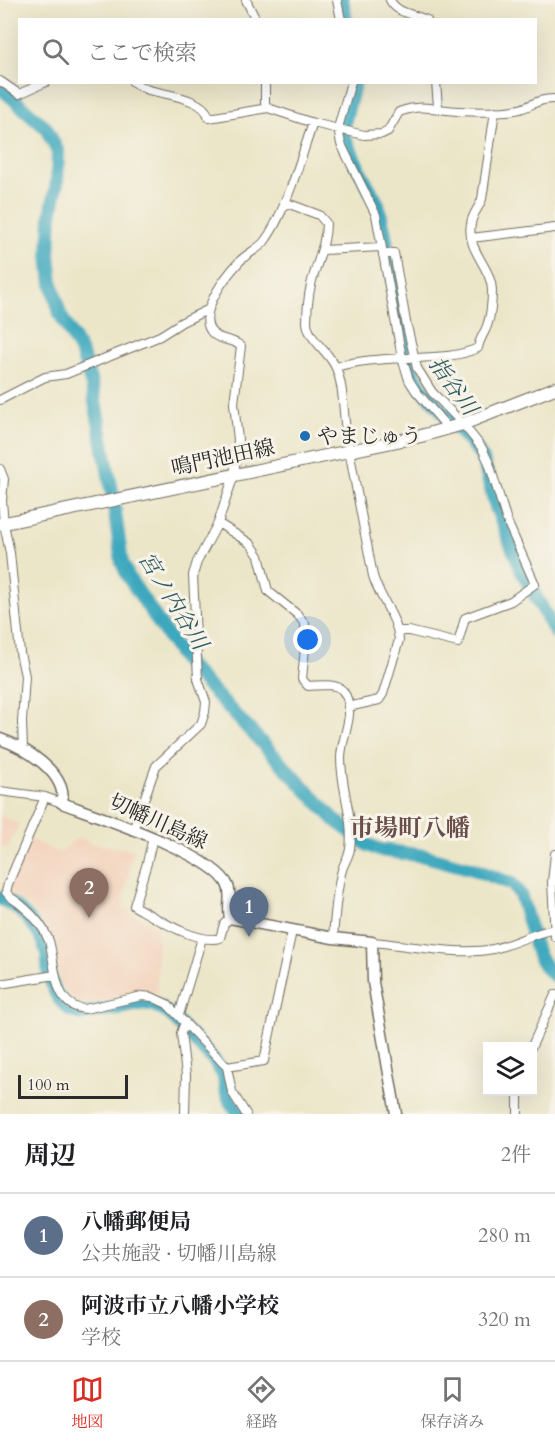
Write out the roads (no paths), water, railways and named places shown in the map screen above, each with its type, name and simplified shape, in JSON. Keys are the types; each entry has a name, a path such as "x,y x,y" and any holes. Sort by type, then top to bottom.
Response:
{"main road":[{"name":"鳴門池田線","path":"2,524 350,451 456,426 555,388"},
{"path":"0,739 23,749 37,759 58,781 63,793 62,803"},
{"name":"切幡川島線","path":"62,803 153,837 188,853 220,874 228,885 230,918"},
{"path":"230,918 333,938 372,942 374,982 396,1114"}],"street":[{"path":"246,0 255,18"},
{"path":"337,0 340,18"},
{"path":"390,0 393,7 421,18"},
{"path":"0,81 19,94 42,84"},
{"path":"137,84 202,106 209,118 268,108 313,123 364,135 382,134 388,130 399,112 410,108 438,107 458,111 495,111 520,109 536,101 555,99"},
{"path":"265,84 265,103 268,108"},
{"path":"351,84 341,144 376,215 409,358 456,426"},
{"path":"436,84 438,107"},
{"path":"336,367 409,358 448,357 478,348 488,324 492,286 475,252 470,225 482,199 495,111"},
{"path":"133,830 156,766 201,724 205,712 206,702 198,679 193,575 197,562 218,523 234,476 238,440 234,403 241,346 236,342 218,338 211,333 207,310 210,302 240,262 262,244 273,228 313,123"},
{"path":"284,202 319,215 326,223 323,250 310,290 307,324 310,334 336,367 373,576 377,591 399,631 399,640 380,700 348,707"},
{"path":"471,238 555,228"},
{"path":"323,250 394,252 406,322 409,380 416,391 482,448 507,521 536,584 512,601 465,618 458,643 410,631 399,631"},
{"path":"0,400 45,377 66,374 160,336 207,310"},
{"path":"0,469 3,479 2,524 10,553 20,653 25,676 23,749"},
{"path":"218,523 251,544 259,556 268,591 298,615 305,624 302,679 308,686 332,685 340,688 348,707 349,721 341,759 345,798 350,813 350,851 342,869 336,898 333,938"},
{"path":"0,791 45,797 62,803"},
{"path":"45,797 6,892 38,922 48,938 60,990 68,1002 76,1008 142,996 152,997 167,1004 179,1015 184,1026 226,1067 232,1092 246,1114"},
{"path":"153,837 134,906 169,924 202,938 213,940 220,938 224,924 230,918"},
{"path":"555,854 552,882 555,937"},
{"path":"372,942 475,951 506,946 555,929"},
{"path":"226,1067 251,1061 264,1061 292,931"},
{"path":"179,1015 202,938"},
{"path":"0,984 55,975"},
{"path":"534,1042 555,995"},
{"path":"184,1026 185,1114"},
{"path":"518,1096 518,1114"}],"waterway":[{"name":"指谷川","path":"342,0 346,18"},
{"name":"指谷川","path":"354,84 344,123 344,136 378,204 405,345 413,373 421,387 483,460 496,507 522,571 555,632"},
{"name":"宮ノ内谷川","path":"0,87 46,128 58,152 49,255 52,284 60,314 82,354 92,386 112,491 122,563 129,578 185,662 336,821 368,845 380,850 425,856 473,869 512,884 520,894 538,955 547,969 555,976"},
{"path":"0,898 22,912 43,941 53,986 63,1004 81,1014 144,1003 155,1005 170,1014 216,1063 224,1076 226,1091 231,1103 240,1114"}],"place":[{"name":"やまじゅう","path":"305,436"},
{"name":"阿波市立八幡小学校","path":"89,918"},
{"name":"八幡郵便局","path":"249,937"}],"district":[{"name":"市場町八幡","path":"410,828"}]}
